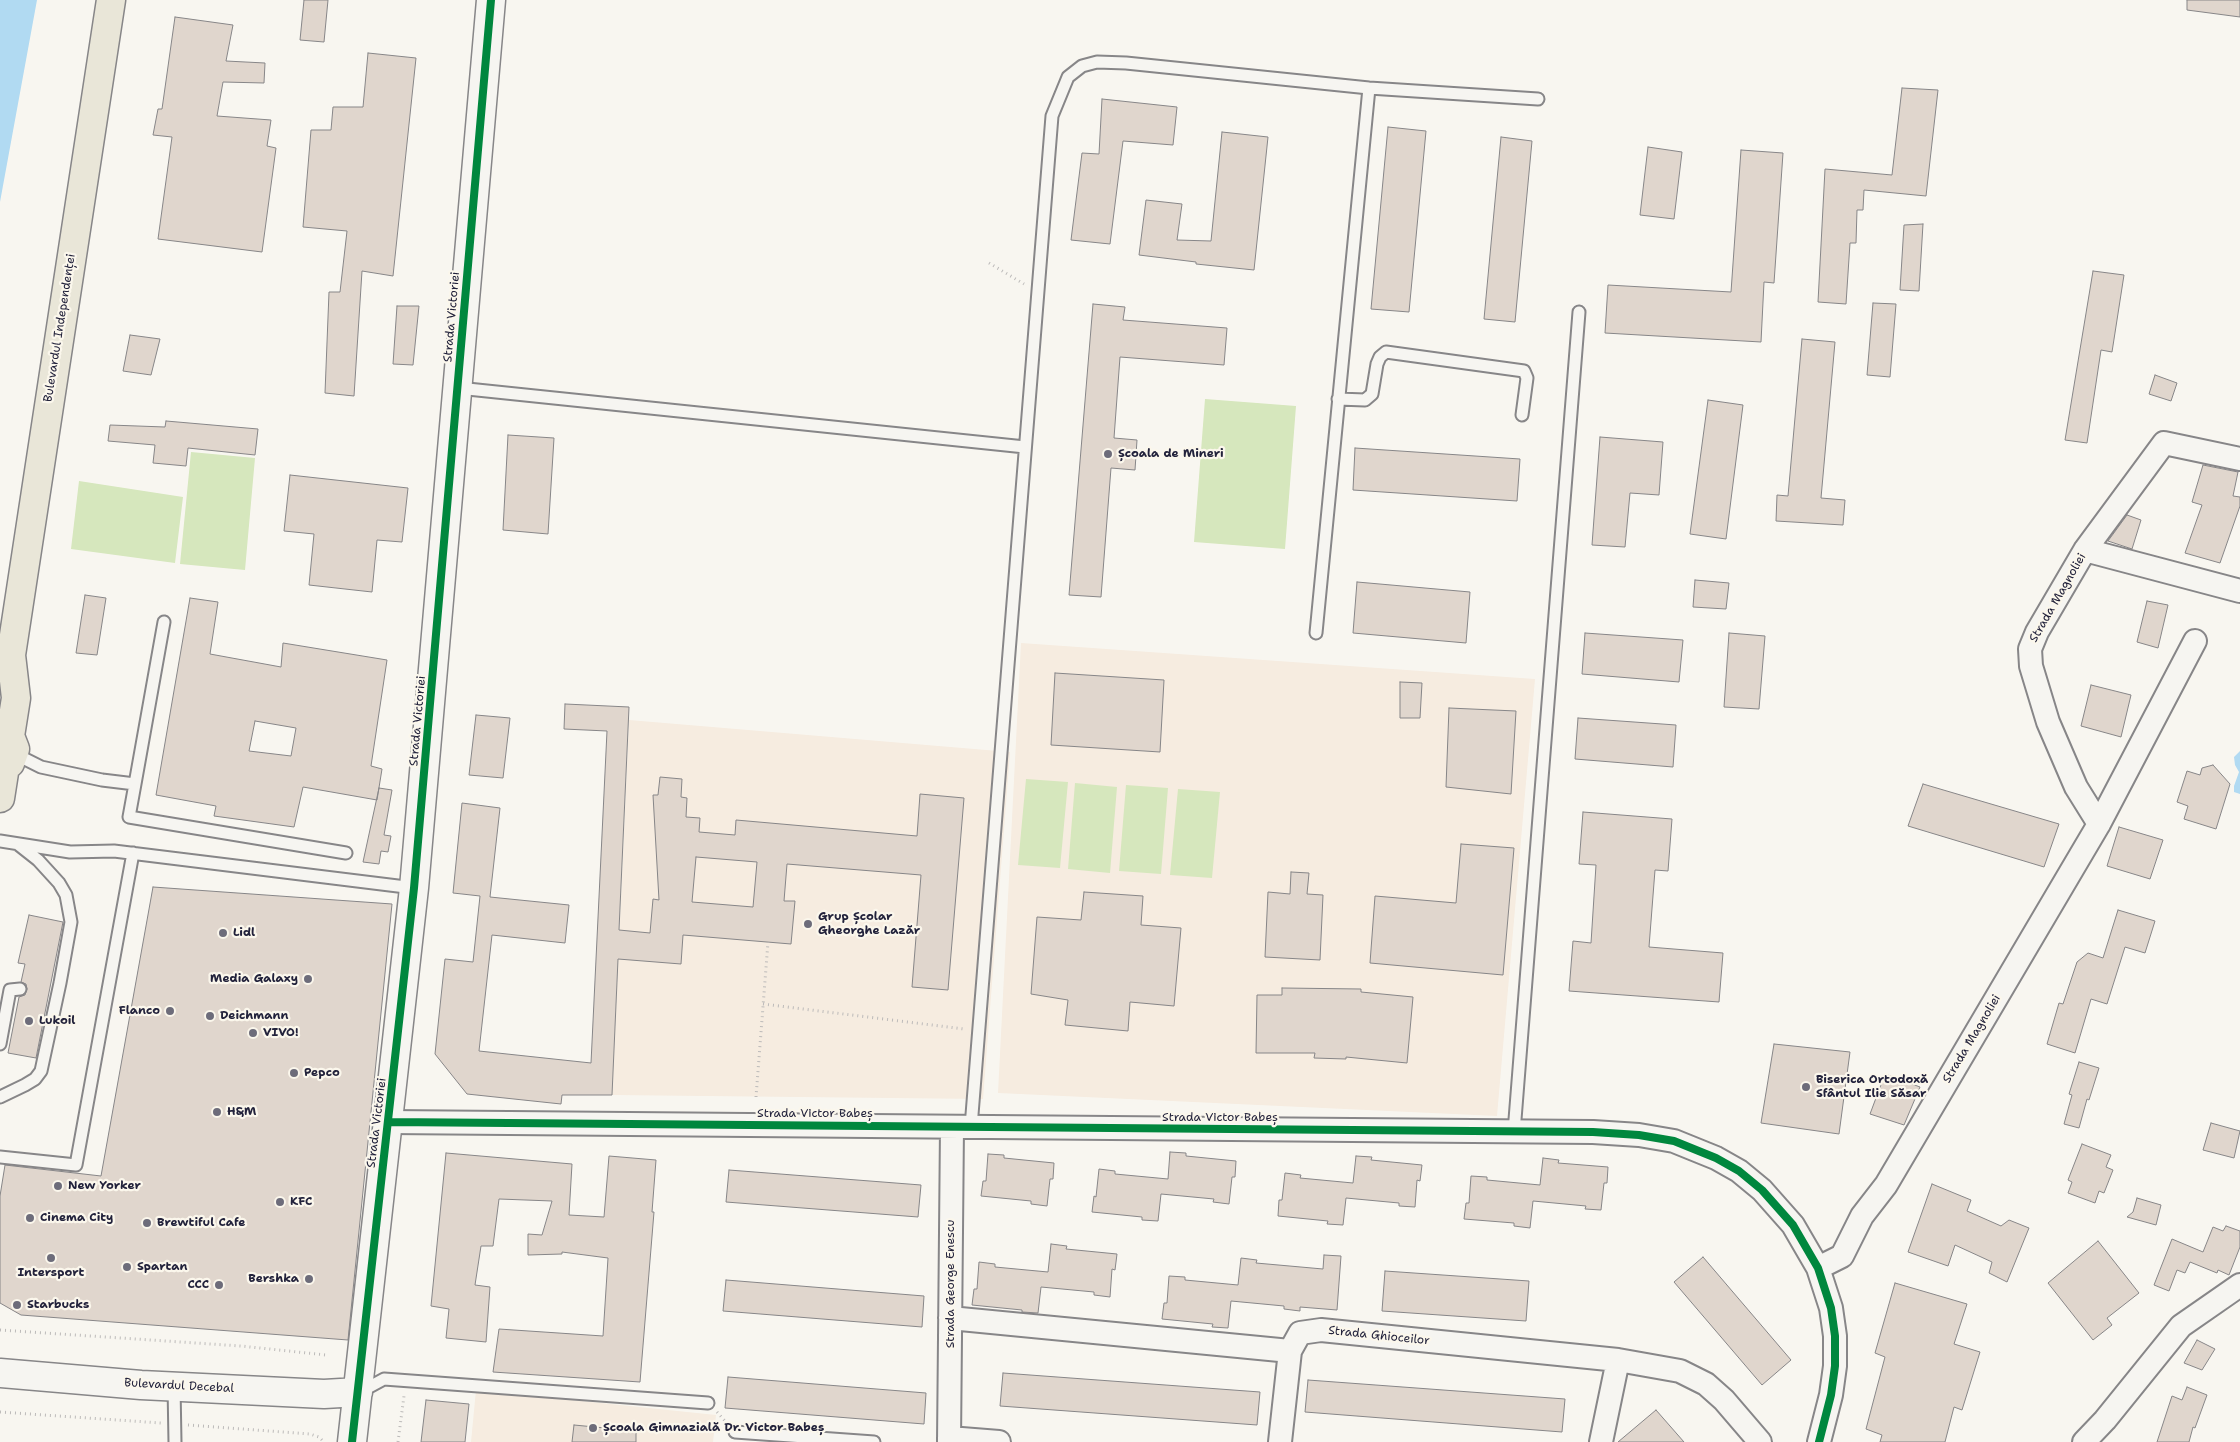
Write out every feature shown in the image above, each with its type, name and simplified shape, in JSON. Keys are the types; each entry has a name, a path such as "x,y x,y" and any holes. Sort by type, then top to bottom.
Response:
{"main road":[{"name":"Bulevardul Independenței","path":"0,798 6,751 16,698 6,667 111,0"}],"street":[{"name":"Strada Victoriei","path":"352,1442 414,888 491,0"},
{"name":"Strada Magnoliei","path":"2099,824 2076,787 2048,722 2031,666 2030,649 2037,632 2086,550 2164,443 2240,459"},
{"path":"2086,550 2240,591"},
{"name":"Strada Magnoliei","path":"1818,1268 1842,1256 1862,1216 1886,1185 2099,824 2195,641"},
{"name":"Strada Victor Babeș","path":"388,1122 1593,1132 1639,1135 1674,1141 1696,1148 1738,1171 1778,1206 1798,1232 1818,1268 1831,1308 1835,1336 1835,1366 1831,1396 1818,1442"},
{"name":"Strada George Enescu","path":"949,1440 950,1318 962,1127"},
{"path":"2084,1442 2105,1420 2157,1353 2181,1326 2240,1285"},
{"path":"950,1318 1290,1351 1280,1442"},
{"name":"Strada Ghioceilor","path":"1290,1351 1300,1333 1321,1330 1618,1360 1680,1371 1706,1384 1724,1400 1760,1442"},
{"path":"1601,1442 1618,1360"},
{"name":"Bulevardul Decebal","path":"0,1373 174,1386 324,1394 358,1392"},
{"path":"949,1440 999,1442"}],"lane":[{"path":"962,1127 979,1031 1052,116 1068,78 1082,66 1097,62 1126,63 1369,88 1538,100"},
{"path":"1316,633 1369,88"},
{"path":"1514,1132 1580,312"},
{"path":"1338,400 1365,400 1372,394 1377,364 1380,356 1386,352 1524,371 1527,378 1522,414"},
{"path":"457,388 1026,447"},
{"path":"164,622 129,817 346,853"},
{"path":"6,751 41,767 102,780 135,784"},
{"path":"0,841 70,852 114,850 414,888"},
{"path":"0,1097 25,1085 41,1071 56,984 71,922 66,895 59,884 38,860 17,844"},
{"path":"0,1157 76,1165 133,853"},
{"path":"0,1044 10,990 20,989"},
{"path":"358,1392 384,1379 708,1403"},
{"path":"174,1386 175,1442"},
{"path":"735,1432 874,1442"}],"path":[{"path":"988,263 1038,291"},
{"path":"756,1096 768,942"},
{"path":"763,1004 979,1031"},
{"path":"0,1330 138,1338 326,1355"},
{"path":"398,1442 404,1391"},
{"path":"708,1403 735,1432"}],"shaded area":[{"path":"1021,643 1535,679 1497,1116 998,1093"},
{"name":"Grup Școlar Gheorghe Lazăr","path":"629,720 1010,752 983,1099 612,1095"},
{"name":"Școala Gimnazială Dr. Victor Babeș","path":"476,1390 716,1415 713,1442 471,1442"}],"green space":[{"path":"1205,399 1296,406 1285,549 1194,542"},
{"path":"191,452 255,458 245,570 180,564"},
{"path":"79,481 183,497 175,563 71,549"},
{"path":"1026,779 1068,782 1060,868 1018,865"},
{"path":"1075,783 1117,787 1110,873 1068,869"},
{"path":"1126,785 1168,788 1161,874 1119,871"},
{"path":"1178,789 1220,792 1212,878 1170,875"}],"water":[{"path":"0,0 37,0 0,202"},
{"path":"2240,751 2240,794 2234,792 2239,772 2235,765 2234,757"}],"building":[{"path":"304,0 328,0 324,42 300,40"},
{"path":"2187,0 2240,0 2240,17 2187,10"},
{"path":"175,17 233,25 226,61 265,63 264,83 223,82 217,116 271,120 267,146 276,148 262,252 158,239 172,137 153,135 158,109 162,109"},
{"path":"368,53 416,58 393,276 362,271 354,396 325,393 329,292 340,292 347,231 303,227 311,130 331,130 333,107 363,107"},
{"path":"1902,88 1938,90 1926,196 1864,190 1863,210 1857,210 1856,243 1850,243 1846,304 1818,302 1825,169 1892,175"},
{"path":"1102,99 1177,107 1173,145 1123,141 1110,244 1071,240 1082,153 1099,154"},
{"path":"1388,127 1426,131 1409,312 1371,309"},
{"path":"1222,132 1268,137 1254,270 1196,264 1196,262 1139,255 1146,200 1182,204 1177,240 1211,241"},
{"path":"1501,137 1532,141 1515,322 1484,319"},
{"path":"1648,147 1682,152 1674,219 1640,215"},
{"path":"1741,150 1783,153 1774,283 1764,282 1761,342 1605,333 1608,285 1731,292"},
{"path":"1923,224 1919,291 1900,290 1904,225"},
{"path":"2093,271 2124,275 2112,352 2101,350 2087,443 2065,440"},
{"path":"1873,303 1896,304 1890,377 1867,375"},
{"name":"Școala de Mineri","path":"1093,304 1125,307 1123,320 1227,328 1224,365 1120,357 1114,438 1137,440 1135,470 1111,468 1101,597 1069,595"},
{"path":"397,306 419,306 413,365 393,364"},
{"path":"130,335 160,339 151,375 123,371"},
{"path":"1802,339 1835,342 1821,498 1845,500 1843,525 1776,521 1777,495 1788,496"},
{"path":"2155,375 2177,383 2171,401 2149,394"},
{"path":"1708,400 1743,405 1726,539 1690,534"},
{"path":"166,421 258,429 255,455 188,448 186,466 153,463 155,445 108,441 110,425 165,427"},
{"path":"508,435 554,438 548,534 503,530"},
{"path":"1600,437 1663,442 1659,495 1630,493 1625,547 1592,545"},
{"path":"1355,448 1520,459 1517,501 1353,490"},
{"path":"2203,465 2238,472 2233,496 2240,497 2240,506 2220,563 2185,553 2202,505 2192,502"},
{"path":"290,475 408,488 402,542 377,540 372,592 309,585 314,534 284,531"},
{"path":"2127,515 2141,520 2132,549 2108,541"},
{"path":"1695,580 1729,583 1726,609 1693,607"},
{"path":"1357,582 1470,592 1466,643 1353,633"},
{"path":"85,595 106,598 97,655 76,653"},
{"path":"190,598 218,602 210,654 281,667 283,643 387,660 371,766 382,769 377,800 303,787 294,827 214,816 216,806 156,795","holes":["255,721 296,728 291,756 249,751"]},
{"path":"2147,601 2168,605 2158,648 2137,642"},
{"path":"1585,633 1683,640 1679,682 1582,674"},
{"path":"1729,633 1765,636 1759,709 1724,707"},
{"path":"1055,673 1164,680 1160,752 1051,745"},
{"path":"1400,682 1422,683 1420,718 1400,718"},
{"path":"2091,685 2131,695 2121,737 2081,726"},
{"path":"565,704 629,707 619,930 650,933 653,899 659,900 653,795 658,795 660,777 682,779 681,797 687,798 686,817 700,818 699,832 735,835 736,820 917,836 920,794 964,798 948,990 912,987 921,875 787,864 784,901 795,901 791,944 683,935 681,964 618,959 612,1095 562,1095 561,1104 467,1094 435,1054 445,959 473,962 480,896 453,893 462,803 500,808 490,897 569,905 565,943 492,935 479,1051 591,1063 607,731 564,729","holes":["696,857 757,862 753,907 692,902"]},
{"path":"1449,708 1516,711 1511,794 1446,787"},
{"path":"476,715 510,718 503,778 469,775"},
{"path":"1578,718 1676,725 1673,767 1575,759"},
{"path":"2213,765 2230,784 2216,829 2184,819 2188,806 2177,802 2187,771 2200,775 2202,768"},
{"path":"1923,784 2059,824 2044,867 1908,826"},
{"path":"379,788 392,790 384,835 391,836 388,852 381,851 379,864 363,862"},
{"path":"1583,812 1672,819 1668,871 1655,870 1649,947 1723,953 1719,1002 1569,991 1573,941 1591,943 1596,865 1579,864"},
{"path":"2119,827 2163,840 2150,879 2107,866"},
{"path":"1461,844 1514,848 1503,975 1370,963 1375,896 1456,903"},
{"path":"1291,872 1309,873 1307,894 1323,895 1320,960 1265,957 1268,892 1290,894"},
{"name":"VIVO!","path":"153,887 392,904 348,1340 21,1315 0,1303 0,1196 5,1165 101,1176"},
{"path":"1084,892 1143,896 1141,925 1181,928 1174,1006 1130,1002 1128,1031 1065,1025 1068,1000 1031,994 1037,917 1081,920"},
{"path":"2118,910 2155,921 2145,953 2125,947 2107,1004 2091,999 2075,1053 2047,1044 2059,1003 2063,1004 2077,962 2088,953 2103,958"},
{"path":"29,915 63,922 36,1058 8,1053 19,997 25,995 27,989 26,984 21,982 25,964 18,963"},
{"path":"1282,988 1361,989 1361,992 1413,997 1407,1063 1346,1057 1346,1059 1314,1058 1315,1053 1256,1053 1257,995 1282,995"},
{"name":"Biserica Ortodoxă Sfântul Ilie Săsar","path":"1774,1044 1850,1052 1839,1134 1761,1123"},
{"path":"2079,1062 2099,1068 2089,1100 2087,1099 2079,1128 2064,1124 2072,1095 2069,1094"},
{"path":"1885,1074 1920,1087 1904,1125 1870,1114"},
{"path":"2211,1123 2240,1131 2234,1158 2203,1150"},
{"path":"2082,1144 2111,1155 2106,1167 2113,1170 2104,1193 2099,1191 2095,1203 2068,1193 2072,1182 2068,1180"},
{"path":"1170,1152 1186,1153 1186,1156 1236,1161 1235,1177 1232,1177 1229,1204 1213,1202 1214,1199 1161,1194 1158,1221 1142,1220 1142,1217 1092,1212 1094,1196 1096,1197 1099,1169 1115,1171 1115,1174 1168,1179"},
{"path":"446,1153 572,1164 569,1215 604,1217 609,1156 656,1160 652,1212 654,1212 640,1382 493,1372 499,1329 603,1336 608,1258 562,1252 562,1254 528,1255 528,1234 542,1235 552,1201 499,1199 493,1246 481,1246 475,1285 490,1287 486,1342 446,1338 449,1309 431,1306"},
{"path":"988,1154 1004,1155 1004,1158 1054,1163 1053,1179 1050,1179 1047,1206 1031,1204 1031,1201 981,1196 983,1181 986,1181"},
{"path":"1356,1156 1372,1157 1371,1160 1422,1165 1420,1181 1417,1180 1415,1207 1399,1206 1399,1203 1346,1198 1343,1225 1327,1224 1328,1221 1278,1216 1279,1200 1282,1200 1285,1173 1301,1175 1300,1178 1353,1183"},
{"path":"1543,1158 1559,1160 1558,1163 1608,1167 1607,1183 1604,1183 1601,1210 1585,1209 1586,1206 1533,1201 1530,1228 1514,1226 1514,1223 1464,1219 1466,1203 1469,1203 1471,1176 1487,1177 1487,1180 1540,1185"},
{"path":"729,1170 921,1185 918,1217 726,1202"},
{"path":"1932,1184 1971,1200 1967,1211 2001,1226 2009,1220 2029,1228 2007,1282 1989,1273 1992,1262 1955,1245 1948,1266 1908,1252"},
{"path":"2137,1198 2161,1205 2156,1225 2127,1217 2133,1212"},
{"path":"2226,1226 2240,1231 2240,1247 2229,1275 2218,1270 2217,1273 2190,1262 2185,1273 2177,1270 2169,1291 2154,1285 2172,1239 2203,1252 2213,1227 2223,1231"},
{"path":"2098,1241 2139,1293 2107,1318 2112,1325 2093,1340 2048,1283"},
{"path":"1051,1244 1067,1246 1066,1249 1117,1254 1115,1270 1112,1269 1110,1297 1094,1295 1094,1292 1041,1287 1038,1313 972,1305 974,1289 977,1289 979,1262 995,1264 995,1267 1048,1272"},
{"path":"1324,1255 1341,1256 1337,1310 1300,1307 1300,1311 1284,1309 1284,1306 1231,1301 1228,1328 1212,1327 1213,1324 1162,1319 1164,1303 1167,1303 1169,1276 1185,1277 1185,1280 1238,1285 1241,1258 1257,1260 1256,1263 1323,1269"},
{"path":"1703,1257 1791,1360 1762,1385 1674,1282"},
{"path":"1385,1271 1529,1281 1526,1321 1382,1311"},
{"path":"726,1280 924,1296 922,1327 723,1311"},
{"path":"1895,1283 1967,1304 1954,1344 1980,1352 1962,1410 1954,1407 1945,1442 1880,1442 1882,1435 1866,1429 1885,1357 1875,1353"},
{"path":"2197,1340 2215,1349 2202,1370 2184,1363"},
{"path":"1003,1373 1260,1392 1257,1425 1000,1406"},
{"path":"728,1377 926,1393 924,1424 725,1408"},
{"path":"1308,1380 1565,1399 1562,1432 1305,1412"},
{"path":"2187,1387 2207,1395 2195,1428 2193,1427 2189,1442 2157,1442 2172,1396 2182,1400"},
{"path":"426,1400 469,1404 465,1442 421,1442"},
{"path":"1656,1410 1684,1442 1618,1442"},
{"path":"574,1425 636,1431 636,1442 572,1442"}],"cycle path":[{"path":"352,1442 414,888 491,0"},
{"path":"388,1122 1593,1132 1639,1135 1674,1141 1716,1158 1739,1171 1762,1190 1793,1225 1818,1268 1831,1308 1835,1336 1835,1366 1831,1395 1819,1442"}],"place":[{"name":"Școala de Mineri","path":"1108,454"},
{"name":"Grup Școlar Gheorghe Lazăr","path":"808,924"},
{"name":"Lidl","path":"223,933"},
{"name":"Media Galaxy","path":"308,979"},
{"name":"Flanco","path":"170,1011"},
{"name":"Deichmann","path":"210,1016"},
{"name":"Lukoil","path":"29,1021"},
{"name":"VIVO!","path":"253,1033"},
{"name":"Pepco","path":"294,1073"},
{"name":"Biserica Ortodoxă Sfântul Ilie Săsar","path":"1806,1087"},
{"name":"H&M","path":"217,1112"},
{"name":"New Yorker","path":"58,1186"},
{"name":"KFC","path":"280,1202"},
{"name":"Cinema City","path":"30,1218"},
{"name":"Brewtiful Cafe","path":"147,1223"},
{"name":"Intersport","path":"51,1258"},
{"name":"Spartan","path":"127,1267"},
{"name":"Bershka","path":"309,1279"},
{"name":"CCC","path":"219,1285"},
{"name":"Starbucks","path":"17,1305"},
{"name":"Școala Gimnazială Dr. Victor Babeș","path":"593,1428"}]}
